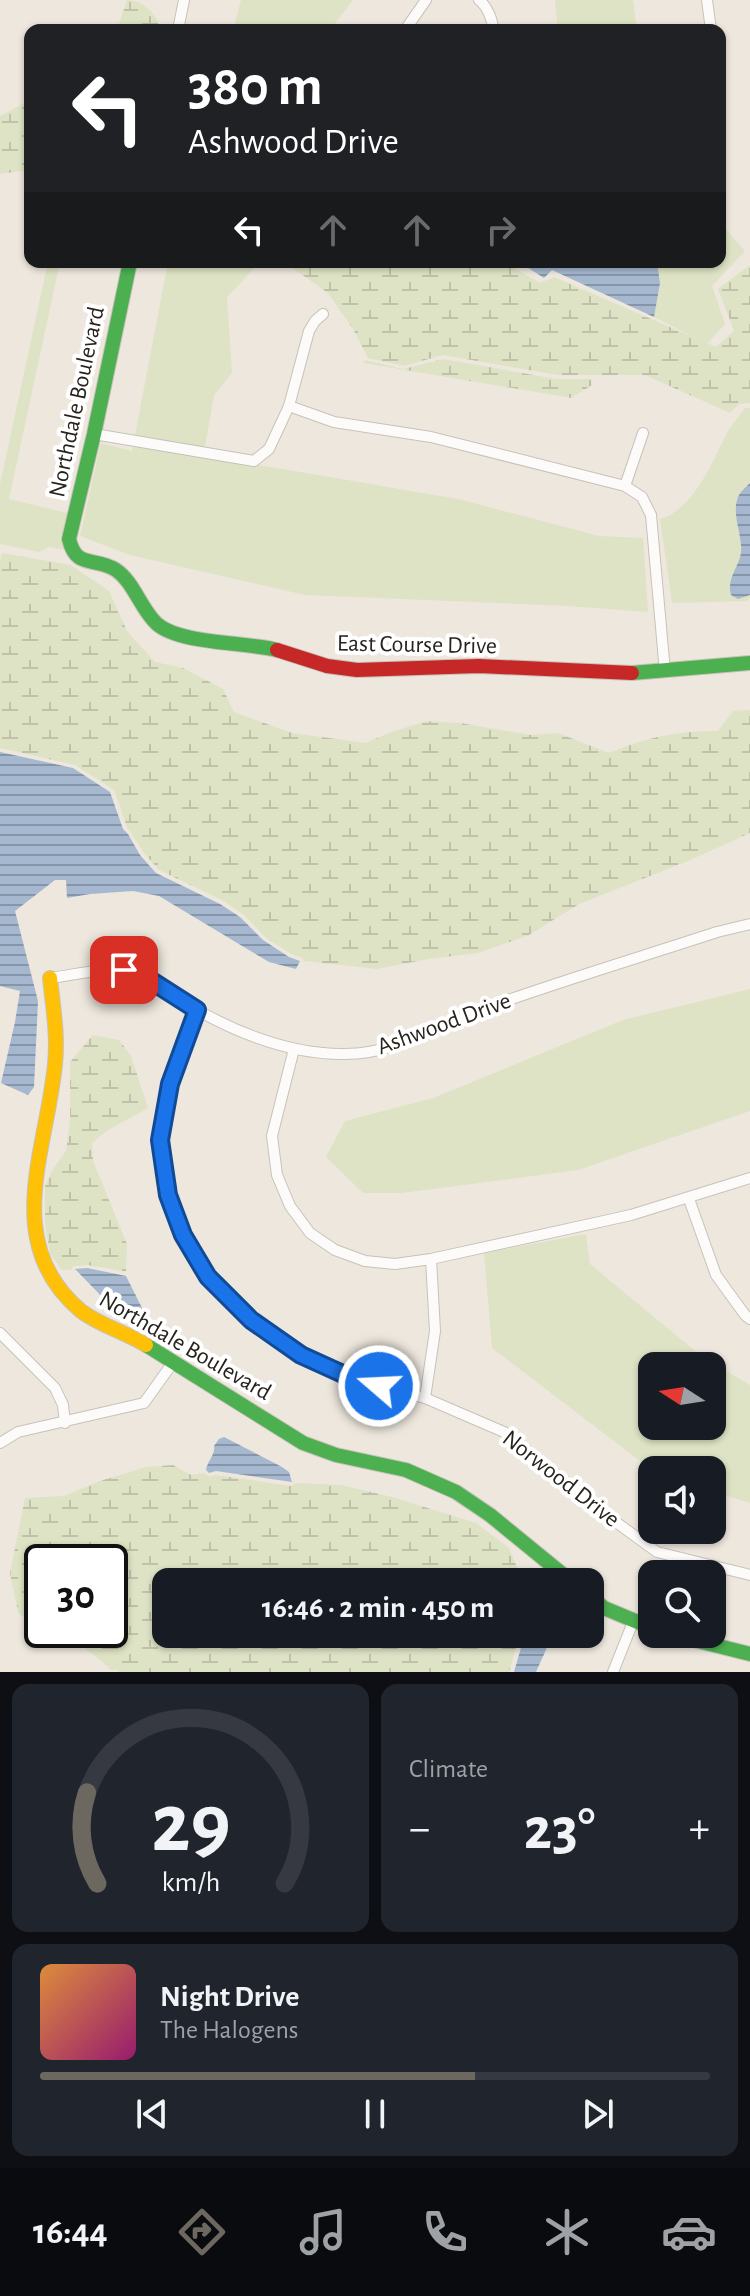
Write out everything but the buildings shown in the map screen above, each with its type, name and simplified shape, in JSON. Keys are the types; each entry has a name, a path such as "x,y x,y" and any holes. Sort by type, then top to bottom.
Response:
{"street":[{"path":"179,24 184,0"},
{"path":"409,24 426,0"},
{"path":"479,0 493,24"},
{"path":"707,0 710,24"},
{"name":"Northdale Boulevard","path":"72,552 69,539 129,268"},
{"path":"94,434 254,461 269,449 289,406 309,331 323,314"},
{"path":"289,406 334,422 431,437 625,486 642,497 651,515 665,672"},
{"path":"625,486 643,433"},
{"name":"East Course Drive","path":"72,552 80,559 106,565 119,572 155,622 170,633 272,649 327,666 357,670 479,666 617,674 750,663"},
{"name":"Ashwood Drive","path":"50,978 124,970 147,978 197,1010 244,1032 294,1049 343,1054 389,1048 497,1004 750,924"},
{"name":"Northdale Boulevard","path":"50,978 56,1032 55,1065 31,1193 32,1224 40,1257 56,1285 80,1310 100,1323 142,1342 303,1443 336,1455 406,1470 456,1492 490,1515 555,1568"},
{"name":"Norwood Drive","path":"197,1010 170,1084 160,1140 168,1195 183,1235 208,1277 251,1320 301,1355 356,1380 425,1398 504,1432 657,1552 750,1575"},
{"path":"294,1049 272,1136 277,1175 290,1206 310,1233 335,1250 365,1261 395,1264 431,1259 631,1215 750,1178"},
{"path":"689,1199 716,1275 750,1319"},
{"path":"425,1398 435,1331 431,1259"},
{"path":"0,1333 55,1388 63,1405 65,1423"},
{"path":"0,1443 18,1432 144,1403 174,1361"},
{"path":"604,1608 638,1624"},
{"path":"613,1672 633,1622"},
{"path":"726,1648 750,1654"}],"green space":[{"path":"127,0 149,9 159,24 119,24"},
{"path":"241,0 353,0 335,24 235,24"},
{"path":"555,0 633,0 636,24 557,24"},
{"path":"24,103 24,171 0,174 0,116"},
{"path":"726,230 745,251 712,286 725,324 707,344 552,270 544,278 528,268 726,268"},
{"path":"750,265 750,403 739,404 730,413 645,375 557,375 443,355 404,366 368,358 353,329 328,293 293,268 514,268 540,283 554,277 716,347 734,331 718,289"},
{"path":"47,268 59,268 9,499 71,514 66,550 49,547 39,552 0,544 0,484"},
{"path":"167,268 254,268 227,297 232,373 214,395 203,458 458,499 599,536 643,538 648,612 305,595 130,555 80,536 101,443 132,451"},
{"path":"443,359 556,379 591,379 592,385 571,398 364,363 365,360 404,369"},
{"path":"745,408 750,408 750,598 747,601 672,603 660,519 672,514 692,496 728,431"},
{"path":"2,553 71,565 109,591 127,631 155,662 183,668 223,689 234,712 292,733 366,743 427,721 460,723 531,735 558,733 609,753 662,736 718,731 733,711 750,710 750,833 579,904 529,935 478,953 377,969 304,961 265,937 243,914 222,900 159,870 127,827 114,790 75,765 0,748"},
{"path":"750,989 750,1111 578,1170 402,1193 363,1193 326,1157 345,1121 433,1098 623,1020"},
{"path":"93,1035 119,1040 131,1056 148,1108 108,1130 92,1143 93,1161 127,1244 126,1272 88,1265 62,1270 50,1254 45,1223 45,1186 66,1151 70,1120 70,1062"},
{"path":"586,1234 590,1264 696,1352 638,1352 638,1440 726,1440 726,1371 750,1385 750,1503 726,1495 726,1456 638,1456 638,1459 492,1348 484,1253"},
{"path":"173,1465 191,1475 204,1473 291,1486 296,1483 341,1485 476,1523 509,1548 517,1568 152,1568 152,1648 516,1648 509,1672 112,1670 85,1648 128,1648 128,1544 24,1544 24,1618 18,1612 10,1573 25,1498 64,1496 146,1467"}],"water":[{"path":"528,268 658,268 660,283 654,317 552,270 544,278"},
{"path":"750,483 750,595 738,599 731,595 730,589 741,553 736,504 740,493"},
{"path":"0,752 73,768 110,792 123,829 156,873 240,917 263,940 300,961 296,969 269,962 159,896 133,891 67,898 66,880 55,880 15,911 38,1001 34,1087 28,1095 1,1083 20,991 0,986"},
{"path":"87,1268 126,1276 145,1314 113,1308 75,1269"},
{"path":"224,1437 282,1467 289,1472 292,1482 216,1471 209,1473 206,1470 214,1446"},
{"path":"521,1648 547,1648 536,1672 514,1672"}],"traffic: fast":[{"path":"129,268 69,539 72,549 81,559 108,566 122,575 151,618 167,631 197,639 277,650"},
{"path":"632,673 750,663"},
{"path":"146,1345 303,1443 336,1455 406,1470 456,1492 490,1515 555,1568"},
{"path":"604,1608 638,1622"},
{"path":"726,1648 750,1654"}],"traffic: slow":[{"path":"50,978 56,1032 55,1064 35,1194 35,1226 42,1256 56,1284 81,1311 146,1345"}],"traffic: jam":[{"path":"277,650 327,666 357,670 479,666 632,673"}],"route":[{"path":"124,970 147,978 197,1010 170,1084 160,1140 168,1195 183,1235 208,1277 251,1320 301,1355 356,1380 379,1386"}]}
